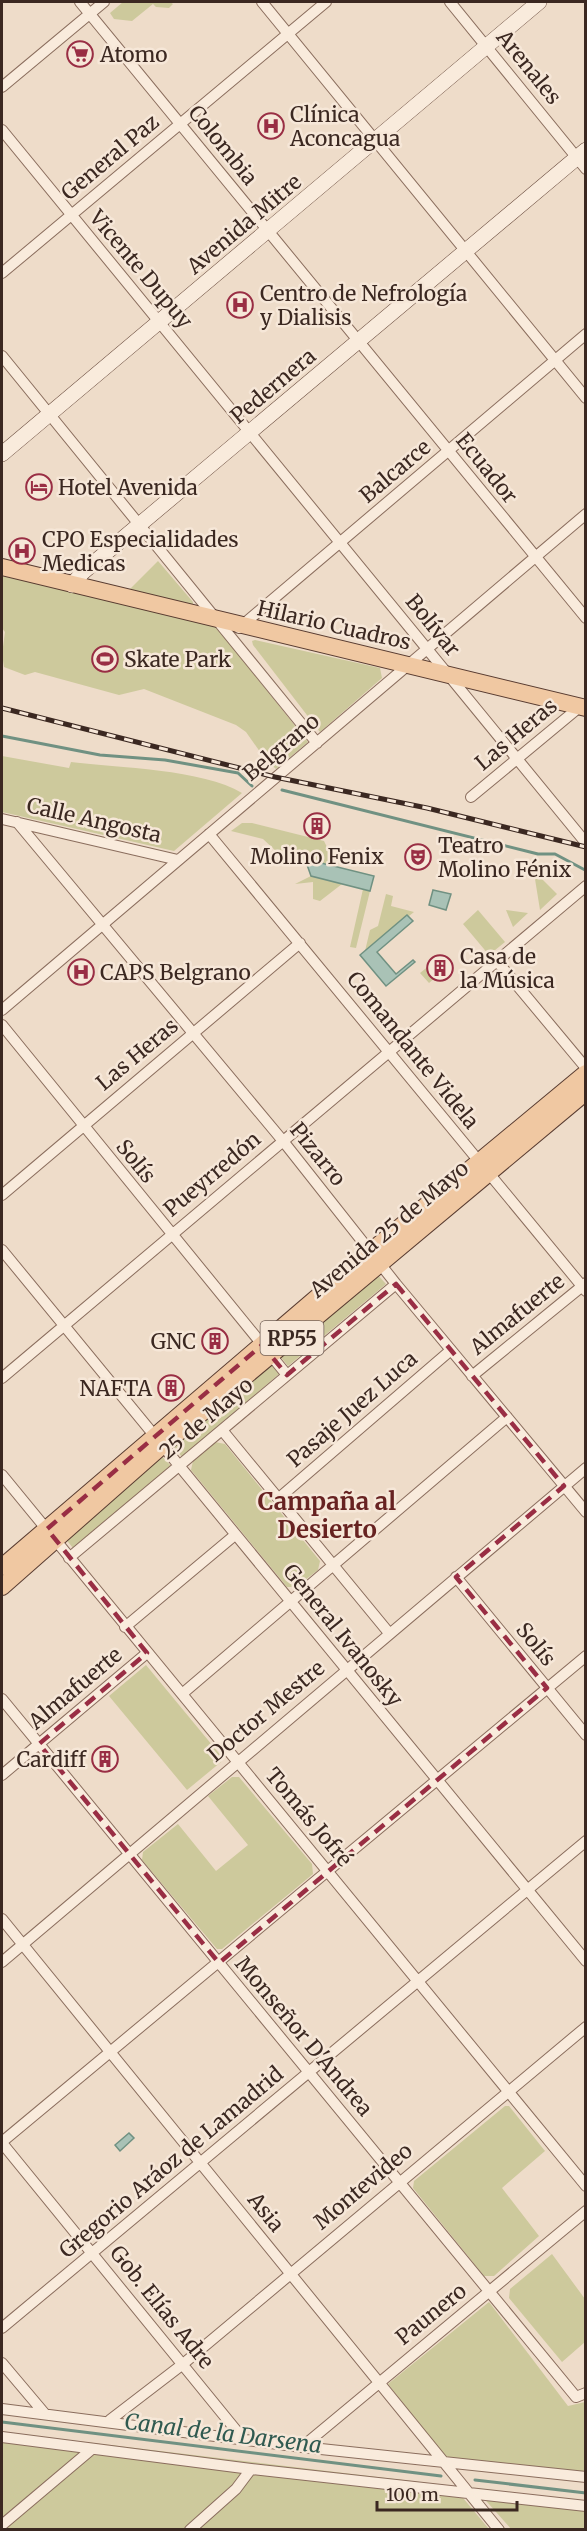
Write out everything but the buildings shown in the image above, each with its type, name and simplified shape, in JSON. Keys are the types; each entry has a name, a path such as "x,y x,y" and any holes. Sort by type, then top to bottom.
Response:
{"main road":[{"name":"Avenida Mitre","path":"2,454 269,232 539,2"},
{"name":"Pedernera","path":"72,585 82,572 465,251 583,159"},
{"name":"Hilario Cuadros","path":"2,567 217,620 235,631 584,705"},
{"name":"Avenida 25 de Mayo","path":"484,1168 585,1073"},
{"name":"Avenida 25 de Mayo","path":"2,1587 51,1535 158,1441 484,1168 585,1092"},
{"name":"Avenida 25 de Mayo","path":"2,1567 51,1535"}],"street":[{"name":"Colombia","path":"80,2 359,342"},
{"path":"2,87 104,2"},
{"path":"262,2 585,398"},
{"name":"General Paz","path":"2,273 326,2"},
{"name":"Arenales","path":"450,2 583,159"},
{"name":"Vicente Dupuy","path":"2,130 251,432"},
{"name":"Balcarce","path":"235,631 585,334"},
{"name":"Ecuador","path":"359,342 585,618"},
{"path":"2,356 217,620"},
{"name":"Bolívar","path":"251,432 585,843"},
{"name":"Belgrano","path":"2,1010 428,650 585,514"},
{"path":"235,631 316,743"},
{"name":"Las Heras","path":"471,796 584,705"},
{"name":"Calle Angosta","path":"7,822 178,860"},
{"name":"Pizarro","path":"7,822 103,926 193,1032 377,1257 396,1284 585,1512"},
{"name":"Comandante Videla","path":"209,834 584,1287"},
{"name":"Pueyrredón","path":"2,1378 62,1324 585,886"},
{"name":"Las Heras","path":"2,1195 300,943"},
{"path":"496,960 585,1068"},
{"name":"Solís","path":"2,1025 82,1126 288,1375"},
{"name":"General Ivanosky","path":"2,1250 585,1961"},
{"name":"25 de Mayo","path":"69,1558 396,1284"},
{"name":"Almafuerte","path":"472,1376 584,1287"},
{"name":"Pasaje Juez Luca","path":"279,1498 451,1350"},
{"path":"182,1694 507,1418"},
{"path":"222,1430 389,1633"},
{"name":"Doctor Mestre","path":"2,1962 585,1468"},
{"name":"Tomás Jofré","path":"2,1474 585,2186"},
{"path":"125,1627 235,1535"},
{"name":"Solís","path":"456,1577 585,1735"},
{"name":"Almafuerte","path":"2,1775 147,1653"},
{"path":"2,2143 585,1656"},
{"name":"Monseñor D'Andrea","path":"2,1699 489,2292 580,2395"},
{"name":"Gregorio Aráoz de Lamadrid","path":"2,2328 585,1840"},
{"name":"Asia","path":"2,1919 499,2529"},
{"name":"Montevideo","path":"110,2421 183,2364 507,2090 585,2027"},
{"name":"Gob. Elías Adre","path":"2,2143 244,2440"},
{"name":"Paunero","path":"302,2447 585,2211"},
{"path":"2,2363 45,2414"},
{"path":"2,2409 302,2447 585,2477"},
{"path":"2,2437 251,2469 585,2506"},
{"path":"2,2525 93,2449"},
{"path":"190,2529 236,2489 251,2469"}],"highlighted area":[{"path":"396,1284 564,1486 456,1577 547,1688 219,1963 39,1744 147,1653 47,1529 262,1345 287,1375"}],"shaded area":[{"path":"123,2 170,2 173,4 169,8 156,7 153,4 132,21 114,19 110,13"},
{"path":"158,561 193,602 193,605 128,591"},
{"path":"2,572 213,623 308,742 276,769 265,759 246,732 236,725 144,689 119,695 35,672 25,675 4,667"},
{"path":"252,641 380,668 382,678 320,732 253,645"},
{"path":"2,756 69,768 71,762 183,774 225,785 242,793 174,851 2,812"},
{"path":"242,823 252,823 324,841 336,866 305,859 297,863 282,850 277,852 263,839 231,831"},
{"path":"305,859 374,876 370,891 311,876"},
{"path":"538,875 557,894 540,910 535,879"},
{"path":"311,876 342,884 320,901 313,899 313,882 295,884"},
{"path":"363,889 370,891 356,948 350,947"},
{"path":"433,890 451,894 446,910 429,905"},
{"path":"386,894 393,896 391,906 414,912 365,951 370,930 378,926"},
{"path":"478,910 505,942 489,955 463,924"},
{"path":"506,910 528,913 513,927"},
{"path":"407,915 413,921 377,952 396,974 413,960 415,962 386,986 360,955"},
{"path":"435,961 443,971 429,983 420,973"},
{"path":"376,1273 386,1284 288,1366 279,1355"},
{"path":"270,1363 279,1374 182,1457 172,1445"},
{"path":"215,1442 225,1444 320,1561 318,1570 296,1587 287,1587 191,1470 193,1461"},
{"path":"161,1455 171,1466 73,1548 64,1537"},
{"path":"146,1665 222,1757 221,1762 187,1790 109,1696"},
{"path":"232,1777 239,1777 312,1864 313,1874 222,1949 217,1949 142,1860 143,1852 178,1824 216,1871 248,1845 208,1796"},
{"path":"505,2106 509,2106 545,2151 502,2188 539,2236 494,2276 484,2276 413,2188 414,2181"},
{"path":"129,2133 134,2138 120,2151 115,2145"},
{"path":"552,2254 585,2299 585,2342 562,2362 509,2298 510,2289"},
{"path":"489,2302 568,2406 585,2402 585,2477 450,2464 388,2384"},
{"path":"2,2432 453,2486 489,2529 2,2530"},
{"path":"480,2494 585,2506 585,2529 511,2529"}],"waterway":[{"path":"2,736 100,755 165,760 238,773 252,786"},
{"path":"282,790 538,854 555,854 585,870"},
{"name":"Canal de la Darsena","path":"2,2422 441,2476"},
{"name":"Canal de la Darsena","path":"475,2480 586,2493"}],"railway":[{"path":"2,708 275,777 427,808 586,847"}],"place":[{"name":"Atomo","path":"80,54"},
{"name":"Clínica Aconcagua","path":"271,126"},
{"name":"Centro de Nefrología y Dialisis","path":"240,305"},
{"name":"Hotel Avenida","path":"39,487"},
{"name":"CPO Especialidades Medicas","path":"22,551"},
{"name":"Skate Park","path":"105,659"},
{"name":"Molino Fenix","path":"317,826"},
{"name":"Teatro Molino Fénix","path":"418,857"},
{"name":"Casa de la Música","path":"440,968"},
{"name":"CAPS Belgrano","path":"81,972"},
{"name":"GNC","path":"215,1341"},
{"name":"NAFTA","path":"171,1388"},
{"name":"Cardiff","path":"105,1759"}],"district":[{"name":"Campaña al Desierto","path":"327,1515"}]}
